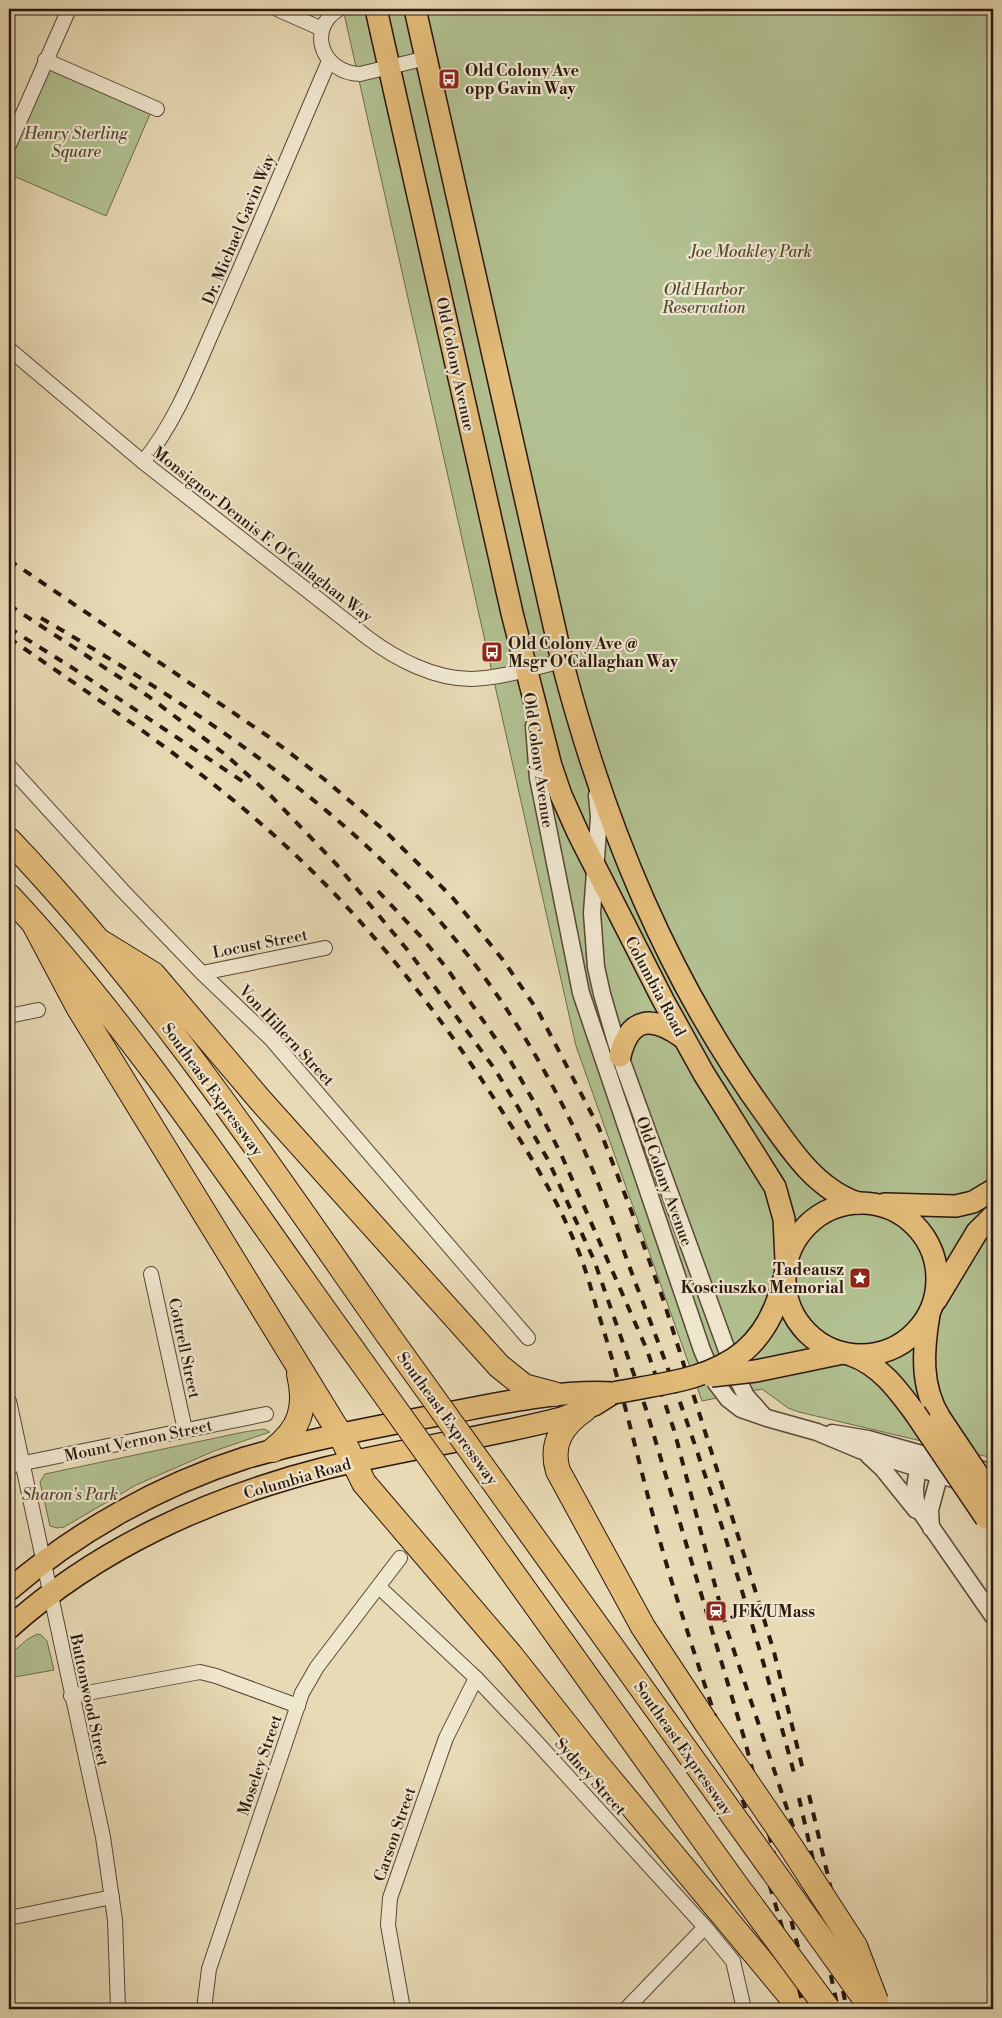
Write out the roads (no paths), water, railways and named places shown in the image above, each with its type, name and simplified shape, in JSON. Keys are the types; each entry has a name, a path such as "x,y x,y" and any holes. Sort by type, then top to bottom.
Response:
{"highway":[{"name":"Southeast Expressway","path":"9,840 101,942 193,1060 872,2009"},
{"path":"9,896 87,985 139,1050 734,1882 828,2009"},
{"path":"34,924 78,1007 340,1434 352,1462 364,1483 530,1679 598,1765 801,2009"},
{"path":"101,942 153,974 261,1101 504,1371 529,1388 554,1394"},
{"path":"273,1450 290,1434 302,1410 302,1389 292,1356"},
{"path":"584,1410 572,1419 560,1435 555,1448 556,1464 561,1479 632,1608 661,1656 855,1946 879,2009"}],"main road":[{"name":"Old Colony Avenue","path":"376,9 534,704"},
{"name":"Old Colony Avenue","path":"415,9 562,661 591,761"},
{"name":"Columbia Road","path":"534,704 560,795 594,867 683,1038 775,1187 784,1219 785,1267 780,1294 770,1318 759,1336 744,1351 720,1368 696,1377"},
{"name":"Columbia Road","path":"591,761 616,832 648,909 685,986 722,1052 752,1097 800,1160 817,1178 844,1197 865,1203"},
{"path":"620,1056 623,1043 629,1033 637,1026 647,1023 666,1026 683,1038"},
{"path":"989,1524 915,1413 896,1388 878,1370 860,1358 821,1344 799,1324 788,1303 785,1291 785,1267 794,1240 813,1220 831,1209 865,1203 956,1206 973,1202 993,1190"},
{"path":"865,1203 890,1208 906,1217 919,1229 929,1244 935,1261 937,1279 925,1346 925,1381 930,1400 940,1418 993,1497"},
{"path":"846,1353 872,1354 895,1347 914,1333 989,1221"},
{"name":"Columbia Road","path":"9,1590 43,1563 88,1532 165,1490 217,1468 273,1450 340,1434 554,1394 613,1394 696,1377 756,1371 846,1353"},
{"name":"Columbia Road","path":"9,1628 50,1594 108,1557 157,1530 199,1510 281,1480 352,1462 538,1424 584,1410 613,1394"}],"street":[{"path":"9,145 69,9"},
{"path":"277,9 322,29"},
{"path":"339,9 326,19 322,29 323,45 329,61 338,69 348,73 360,74 427,58"},
{"path":"45,60 157,109"},
{"name":"Dr. Michael Gavin Way","path":"143,462 156,446 173,418 240,270 329,61"},
{"name":"Monsignor Dennis F. O'Callaghan Way","path":"9,349 143,462 368,638 390,653 435,673 463,678 482,678 562,661"},
{"name":"Old Colony Avenue","path":"534,704 538,778 574,963 588,1018 707,1364 716,1383 734,1405 767,1418"},
{"name":"Old Colony Avenue","path":"591,761 599,817 592,913 596,967 602,994 620,1056 737,1378 746,1396 756,1409 767,1418"},
{"name":"Von Hillern Street","path":"9,766 122,890 271,1039 528,1338"},
{"name":"Locust Street","path":"202,972 325,948"},
{"path":"9,1016 38,1010"},
{"name":"Cottrell Street","path":"151,1274 185,1430"},
{"name":"Buttonwood Street","path":"9,1401 15,1465 43,1563 103,1837 115,1920 118,2009"},
{"name":"Mount Vernon Street","path":"15,1465 266,1414"},
{"path":"767,1418 817,1432 860,1450 921,1461"},
{"path":"817,1432 863,1438 921,1461 942,1467 993,1473"},
{"path":"860,1450 883,1469 931,1528"},
{"path":"921,1461 914,1486 918,1508 993,1616"},
{"path":"931,1528 930,1510 942,1467"},
{"path":"942,1467 993,1491"},
{"name":"Moseley Street","path":"204,2009 209,1969 308,1680 400,1558"},
{"name":"Sydney Street","path":"379,1587 476,1678 705,1927 733,1961 744,2009"},
{"path":"71,1696 200,1672 298,1706"},
{"name":"Carson Street","path":"403,2009 388,1925 390,1898 446,1738 458,1710 476,1678"},
{"path":"9,1918 112,1897"},
{"path":"630,2008 705,1927"}],"railway":[{"path":"9,560 269,737 324,779 385,831 452,897 503,960 538,1011 599,1128 663,1299 774,1652 803,1770"},
{"path":"9,605 148,696 226,755 271,796 337,865 410,953 494,1068 515,1102 548,1160 594,1260 646,1409 745,1741 814,2009"},
{"path":"41,618 97,651 208,722 262,760 314,801 364,844 411,890 454,938 504,1005 548,1077 573,1126 615,1226 682,1407 722,1528 760,1650 794,1773"},
{"path":"9,628 79,672 245,783"},
{"path":"9,638 173,753 237,803 300,859 331,890 390,957 445,1027 495,1100 538,1170 567,1224 587,1274 616,1373 670,1576 774,1900 804,2009"},
{"path":"378,891 423,939 448,970 507,1055 561,1154 647,1350 674,1430 726,1627 803,1856 815,1901 838,2009"},
{"path":"809,1795 859,2009"},
{"path":"799,1798 847,2009"}],"place":[{"name":"Old Colony Ave opp Gavin Way","path":"449,79"},
{"name":"Old Colony Ave @ Msgr O'Callaghan Way","path":"492,652"},
{"name":"Tadeausz Kosciuszko Memorial","path":"860,1278"},
{"name":"JFK/UMass","path":"716,1611"}],"park label":[{"name":"Henry Sterling Square","path":"76,142"},
{"name":"Joe Moakley Park","path":"751,251"},
{"name":"Old Harbor Reservation","path":"704,298"},
{"name":"Sharon's Park","path":"70,1494"}]}
